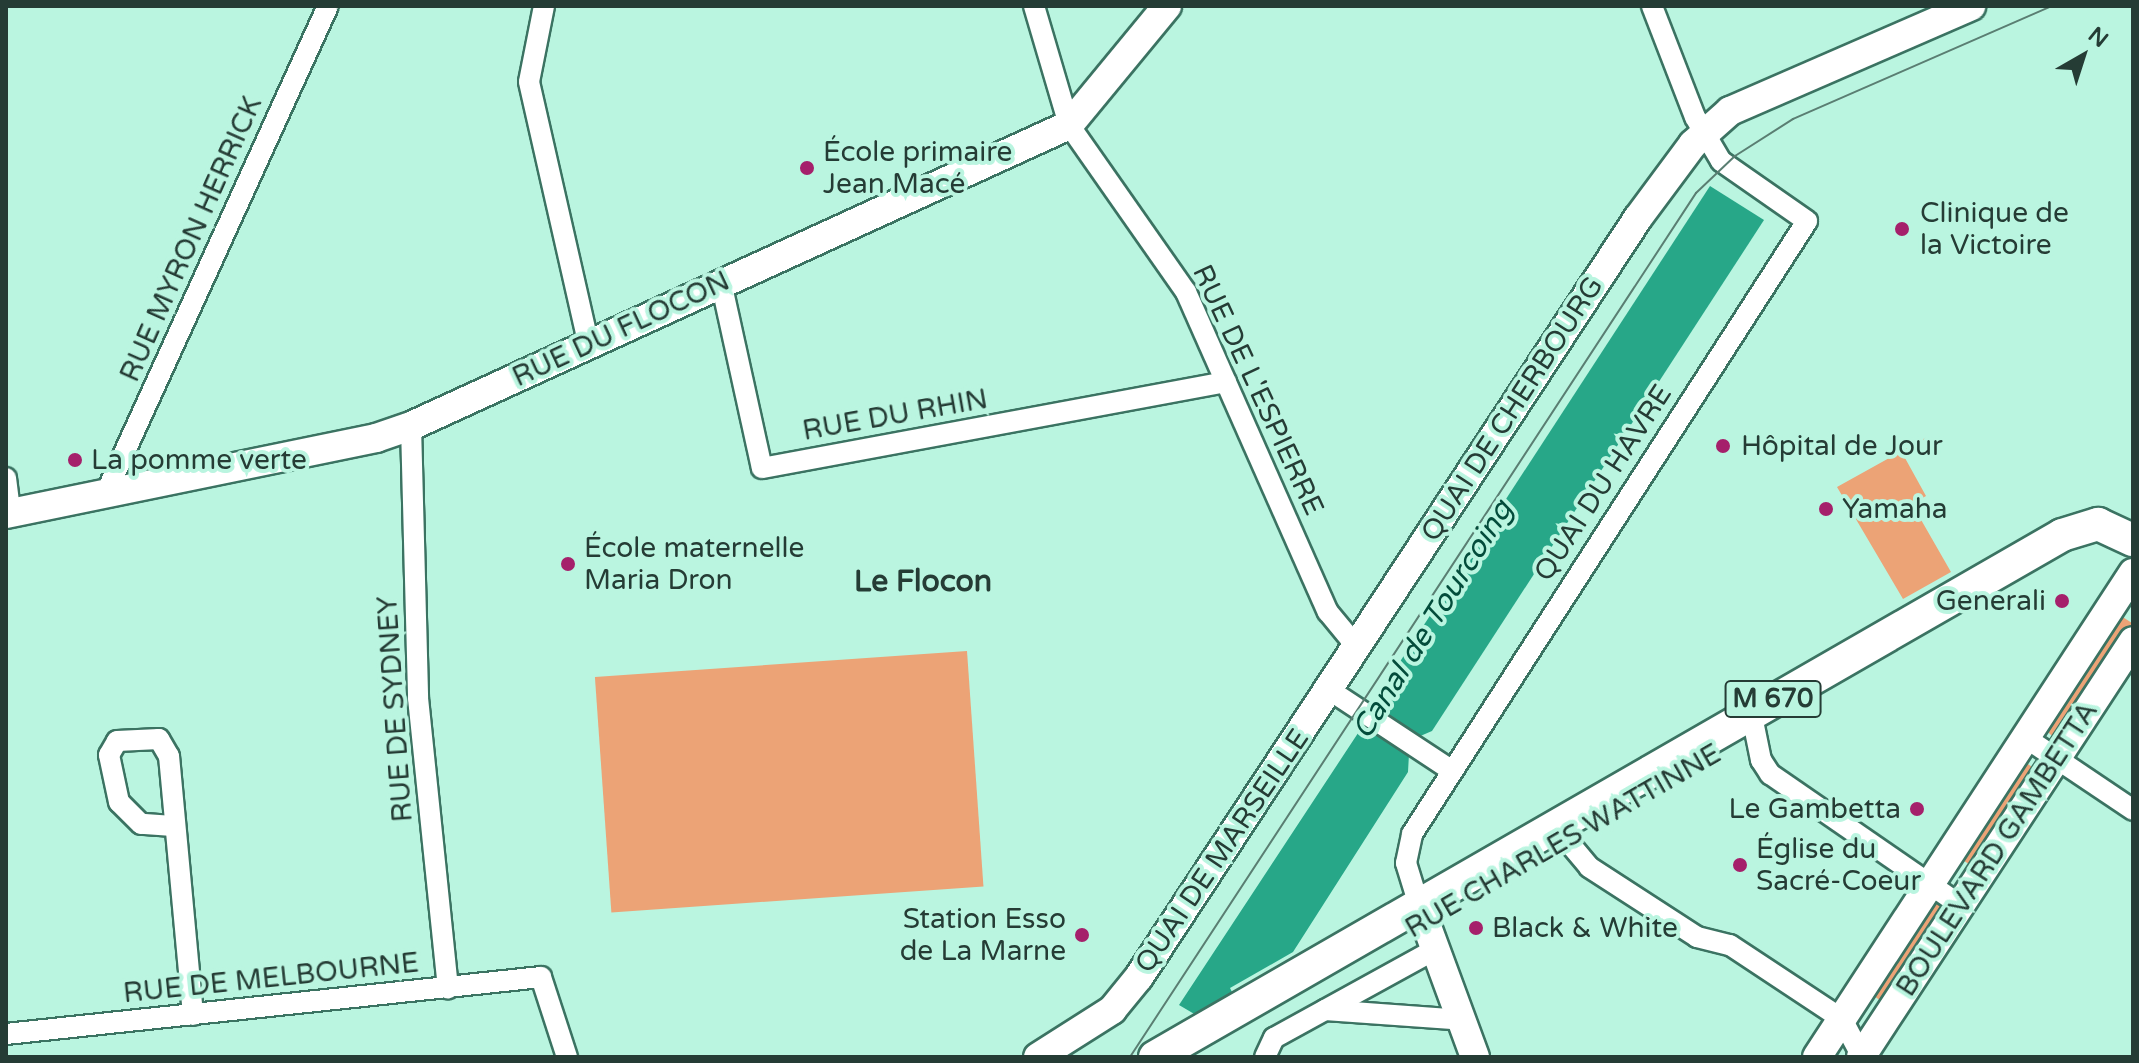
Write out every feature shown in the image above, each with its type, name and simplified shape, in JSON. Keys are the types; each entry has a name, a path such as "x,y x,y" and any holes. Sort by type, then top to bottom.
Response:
{"main road":[{"name":"RUE DU FLOCON","path":"8,514 376,438 411,426 1069,125 1167,6"},
{"name":"QUAI DE CHERBOURG","path":"1328,689 1638,218 1703,133 1740,106 1971,6"},
{"name":"RUE CHARLES WATTINNE","path":"1180,1054 1227,1016 1427,923 1753,721 2071,530 2098,524 2133,540"},
{"name":"RUE CHARLES WATTINNE","path":"1180,1054 1427,923 1753,721 2074,550 2101,546 2133,564"},
{"name":"BOULEVARD GAMBETTA","path":"1817,1057 2133,573"},
{"name":"BOULEVARD GAMBETTA","path":"1861,1057 2133,641"},
{"name":"QUAI DE MARSEILLE","path":"1038,1057 1112,1010 1217,865 1328,689"},
{"path":"1427,923 1475,1057"}],"street":[{"name":"RUE MYRON HERRICK","path":"105,495 328,6"},
{"path":"544,6 529,82 589,346"},
{"name":"RUE DE L'ESPIERRE","path":"1034,6 1069,125 1180,280 1328,612 1356,646"},
{"path":"1652,6 1703,133"},
{"name":"QUAI DU HAVRE","path":"1427,923 1408,875 1407,845 1451,770 1807,221 1728,170 1703,133"},
{"name":"RUE DU RHIN","path":"721,282 762,468 1226,382"},
{"name":"RUE DE SYDNEY","path":"411,426 418,698 448,988"},
{"path":"6,478 8,514"},
{"path":"1328,689 1451,770"},
{"path":"1753,721 1770,774 1960,905"},
{"path":"2026,738 2133,810"},
{"path":"173,826 141,824 119,802 109,755 117,741 159,739 169,756 173,826 193,1015"},
{"path":"1565,838 1589,867 1697,937 1730,945 1842,1019 1861,1057"},
{"path":"1265,1057 1274,1038 1325,1010 1427,923"},
{"name":"RUE DE MELBOURNE","path":"6,1034 541,977 567,1057"},
{"path":"1325,1010 1463,1020"}],"shaded area":[{"path":"1927,437 1931,443 1905,458 1926,496 1912,504 1951,572 1903,599 1837,487"},
{"path":"2118,614 2132,623 2058,736 2052,736 2045,729"},
{"path":"967,651 983,886 611,912 595,677"},
{"path":"2025,762 2035,769 1973,867 1960,858"},
{"path":"1935,900 1944,906 1884,1003 1871,994"}],"water":[{"name":"Canal de Tourcoing","path":"1710,186 1764,220 1432,731 1418,737 1378,710 1375,700"},
{"path":"1364,724 1409,754 1408,772 1293,952 1230,988 1235,998 1196,1015 1179,1005"}],"tram line":[{"path":"1130,1057 1696,193 1735,156 1793,119 2052,6"}],"place":[{"name":"École primaire Jean Macé","path":"807,168"},
{"name":"Clinique de la Victoire","path":"1902,229"},
{"name":"Hôpital de Jour","path":"1723,446"},
{"name":"La pomme verte","path":"75,460"},
{"name":"Yamaha","path":"1826,509"},
{"name":"École maternelle Maria Dron","path":"568,564"},
{"name":"Generali","path":"2062,601"},
{"name":"Le Gambetta","path":"1917,809"},
{"name":"Église du Sacré-Coeur","path":"1740,865"},
{"name":"Black & White","path":"1476,928"},
{"name":"Station Esso de La Marne","path":"1082,935"}],"district":[{"name":"Le Flocon","path":"923,582"}]}
